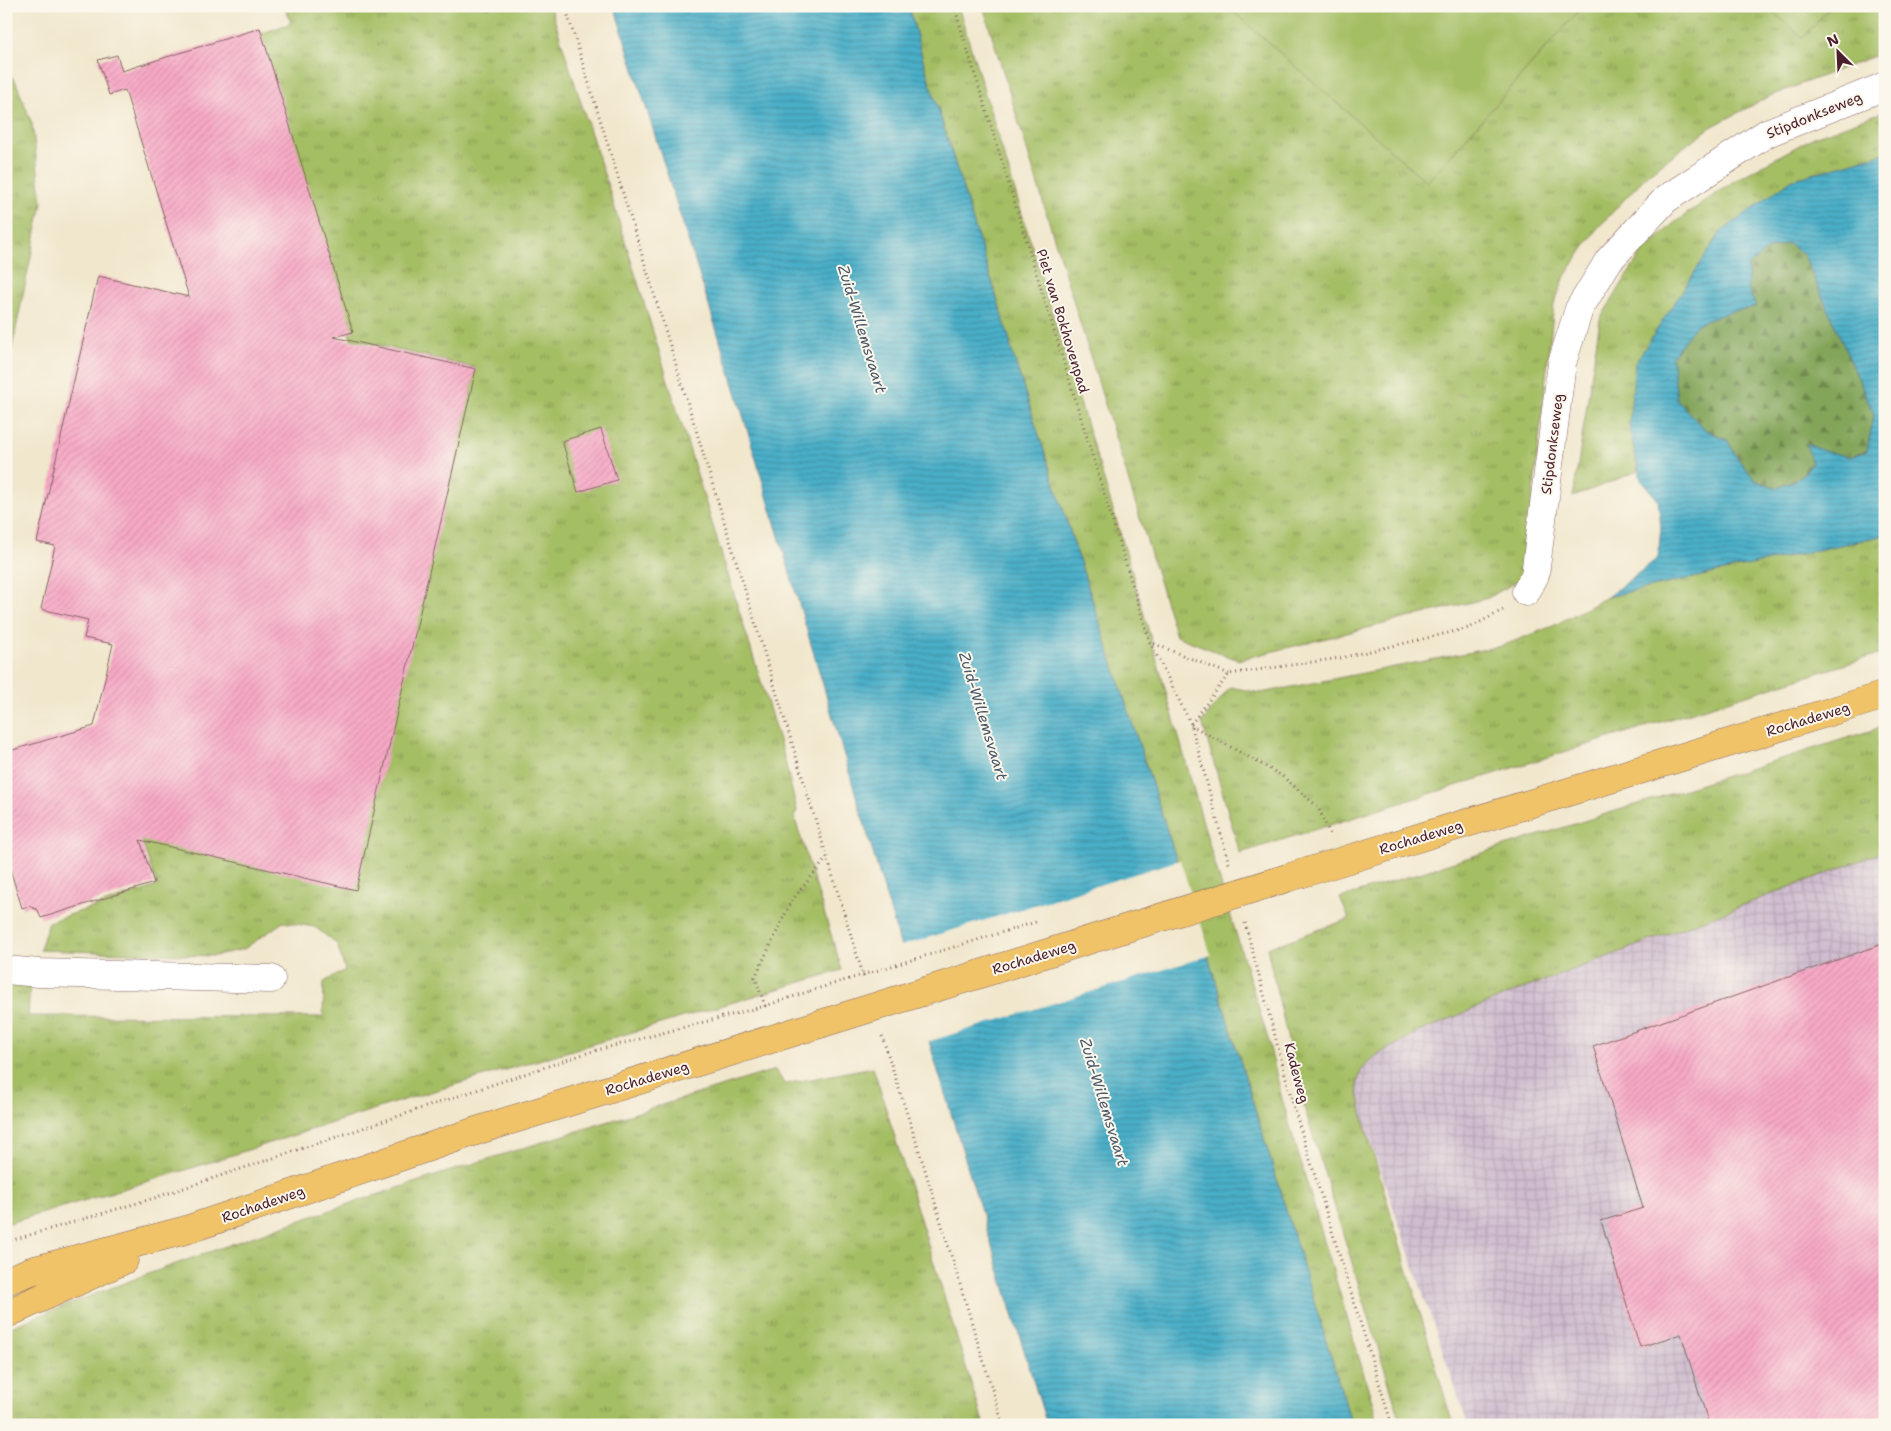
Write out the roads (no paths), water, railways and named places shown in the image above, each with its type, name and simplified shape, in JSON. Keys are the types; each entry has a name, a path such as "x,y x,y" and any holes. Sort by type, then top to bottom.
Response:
{"main road":[{"name":"Rochadeweg","path":"6,1281 31,1271 186,1230 479,1130 1287,878 1885,695"},
{"name":"Rochadeweg","path":"6,1314 186,1230"}],"street":[{"name":"Stipdonkseweg","path":"1526,592 1535,575 1562,363 1579,309 1609,260 1666,199 1767,133 1885,86"},
{"path":"6,970 39,973 271,979"}],"water":[{"name":"Zuid-Willemsvaart","path":"614,6 909,6 923,60 1009,337 1011,349 1213,972 1352,1425 1047,1425 934,1058 734,385","holes":["1156,869 1184,961 1165,966 1137,874","942,936 970,1028 952,1033 924,941"]},
{"path":"1885,153 1885,535 1607,597 1658,558 1661,528 1658,500 1641,480 1629,424 1635,363 1721,232 1791,180","holes":["1788,243 1804,255 1874,414 1867,451 1851,457 1824,451 1806,444 1812,463 1800,478 1778,488 1756,481 1738,459 1727,440 1704,429 1677,400 1672,356 1697,324 1729,312 1756,307 1748,289 1748,266 1766,250"]}]}
